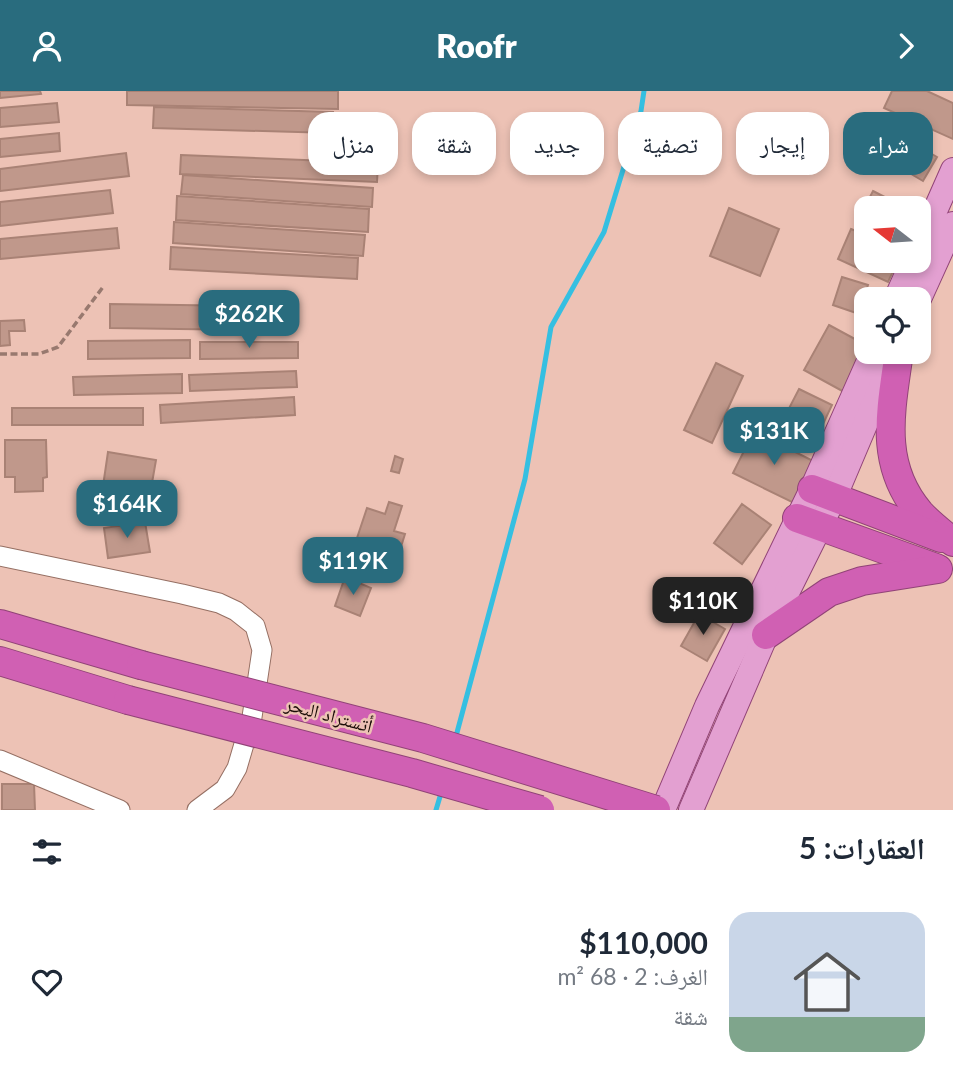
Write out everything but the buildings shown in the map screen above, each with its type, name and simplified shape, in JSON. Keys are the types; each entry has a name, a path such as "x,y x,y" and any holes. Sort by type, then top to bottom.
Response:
{"highway":[{"path":"896,364 890,412 890,444 895,472 906,494 922,515 953,543"},
{"path":"823,493 953,543"},
{"path":"808,523 946,571"},
{"path":"766,635 829,592 862,581 946,571"},
{"name":"أتستراد البحر","path":"0,624 141,665 423,738 656,810"},
{"name":"أتستراد البحر","path":"0,661 128,699 412,773 540,810"}],"main road":[{"path":"931,220 953,170"},
{"path":"924,287 953,224"},
{"path":"823,493 869,364"},
{"path":"663,810 707,706 808,523 891,364"},
{"path":"691,810 766,635 808,523"}],"street":[{"path":"0,557 219,603 236,611 255,626 262,650 252,717 237,768 225,789 197,810"},
{"path":"0,760 120,810"}],"path":[{"path":"0,354 39,355 58,347 103,287"}],"waterway":[{"path":"455,740 525,479 551,327 604,232 641,111 644,91"},
{"path":"436,810 442,790"}]}
